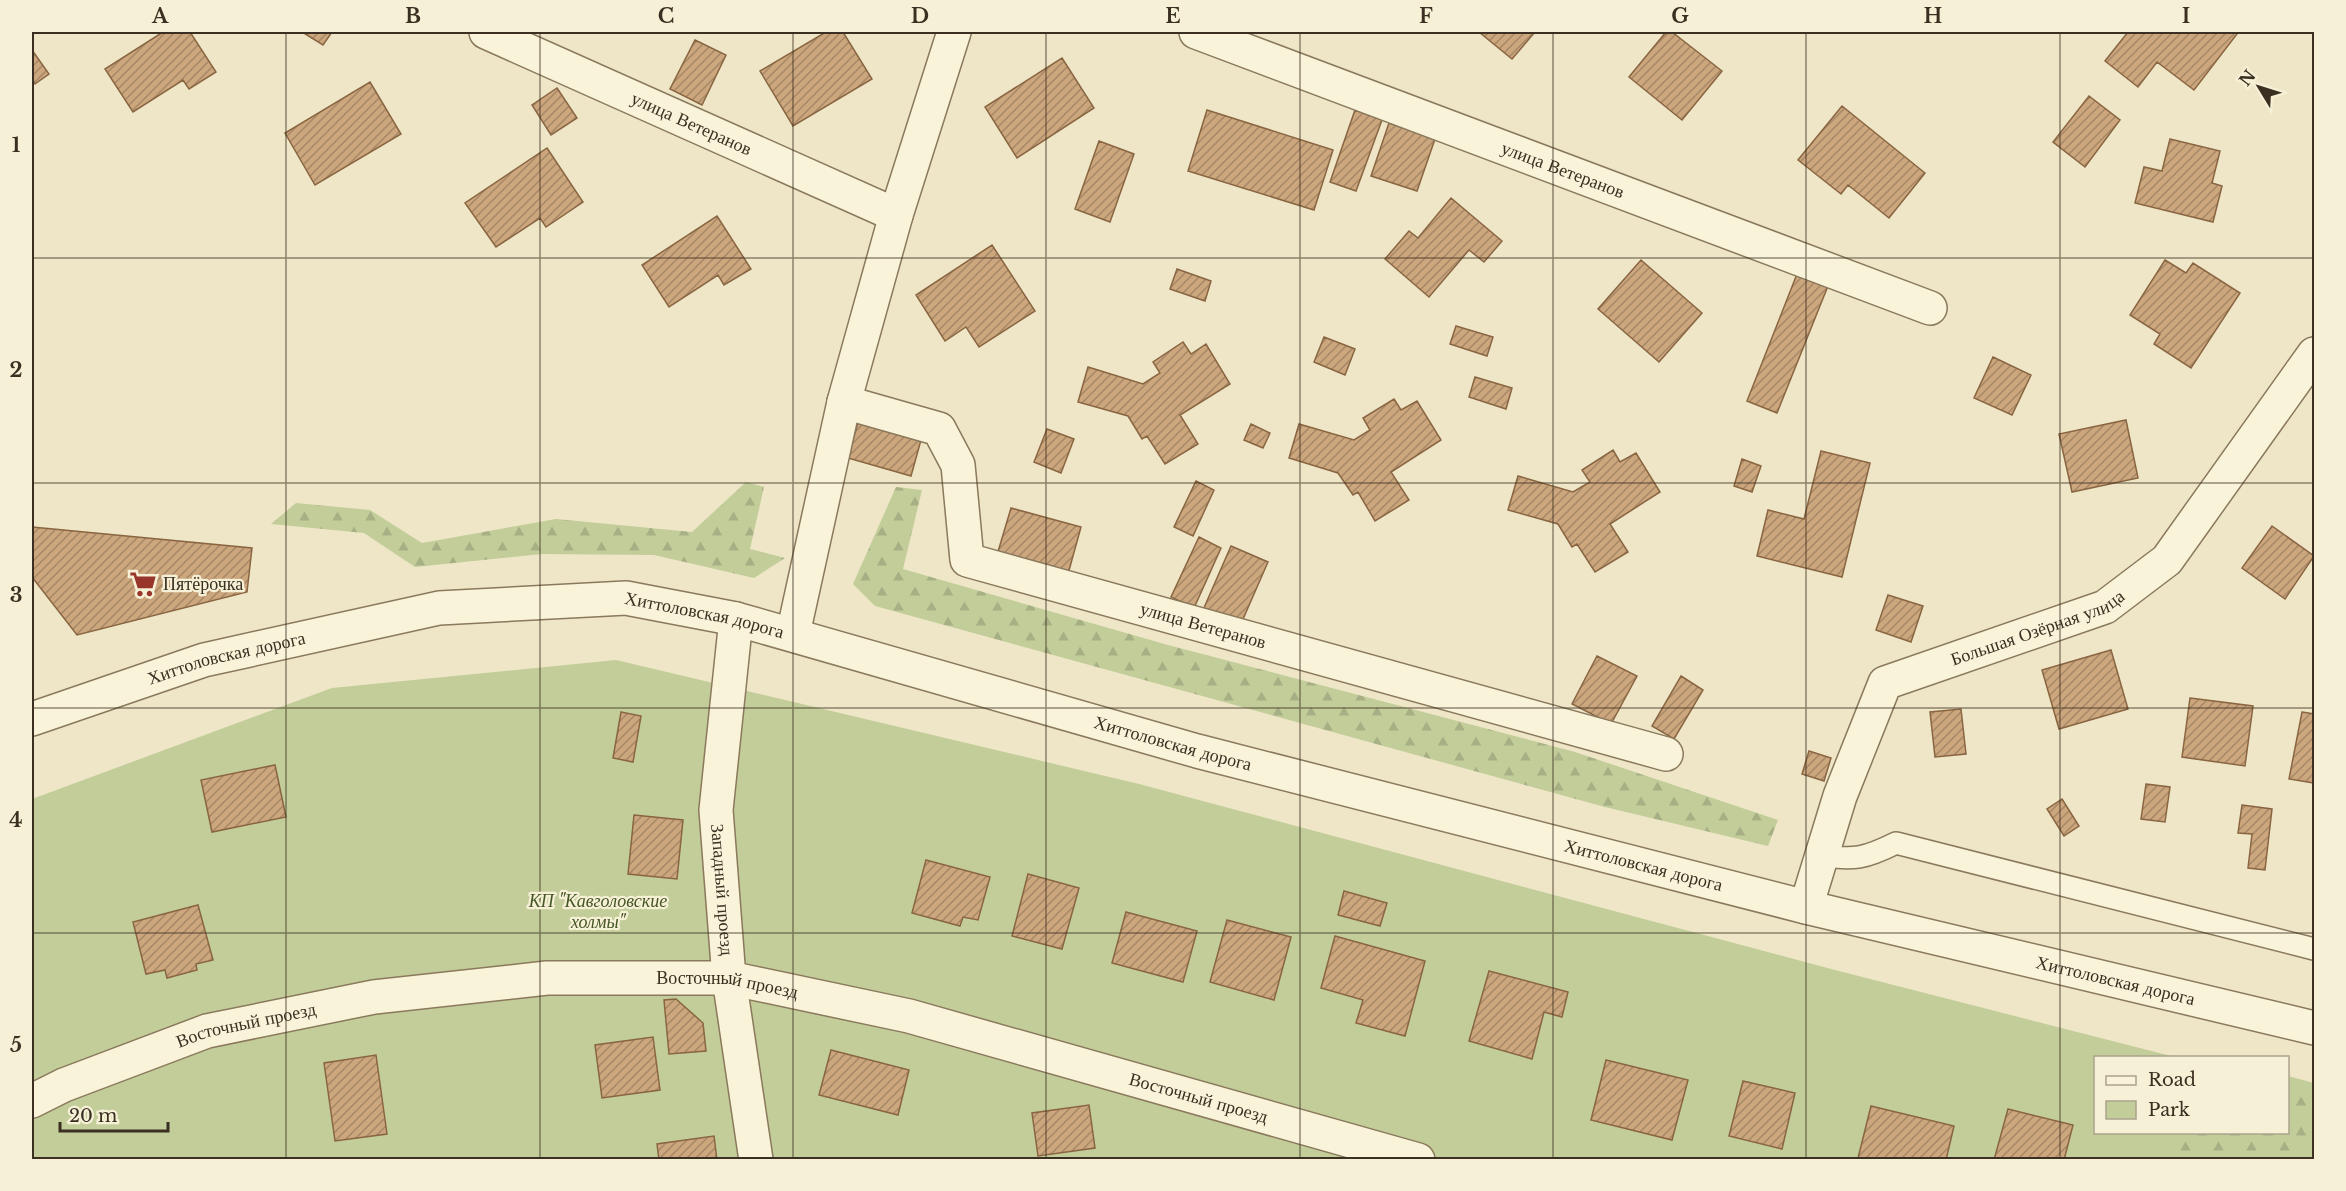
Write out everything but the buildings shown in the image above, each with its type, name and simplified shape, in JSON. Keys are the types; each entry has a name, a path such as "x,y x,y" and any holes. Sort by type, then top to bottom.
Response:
{"street":[{"name":"улица Ветеранов","path":"486,32 897,215"},
{"path":"793,634 844,402 897,215 954,32"},
{"name":"улица Ветеранов","path":"1196,32 1930,308"},
{"name":"Большая Озёрная улица","path":"1806,907 1820,855 1885,683 2106,608 2167,561 2314,354"},
{"name":"улица Ветеранов","path":"844,402 939,429 958,465 967,560 1666,754"},
{"name":"Хиттоловская дорога","path":"32,719 204,660 439,608 626,598 736,618 1197,752 1806,907 2314,1028"},
{"name":"Западный проезд","path":"736,618 716,810 729,978 756,1160"},
{"name":"Восточный проезд","path":"32,1101 64,1085 207,1030 374,997 547,978 729,978 909,1016 1418,1160"}],"lane":[{"path":"1820,855 1846,860 1868,857 1896,843 2314,949"}],"green space":[{"path":"746,482 764,487 750,549 785,558 754,578 654,555 542,554 415,567 364,533 271,524 296,503 370,510 422,543 556,519 692,532"},
{"path":"896,487 922,490 903,569 1168,645 1575,752 1778,820 1768,846 1605,807 875,606 853,584"},
{"name":"КП \"Кавголовские холмы\"","path":"616,660 1139,784 1835,970 2171,1056 2094,1056 2094,1134 2289,1134 2289,1076 2314,1083 2314,1160 32,1160 32,799 332,688"},
{"path":"2289,1087 2314,1094 2314,1159 2166,1159 2178,1134 2289,1134"}],"place":[{"name":"Пятёрочка","path":"143,584"}]}
